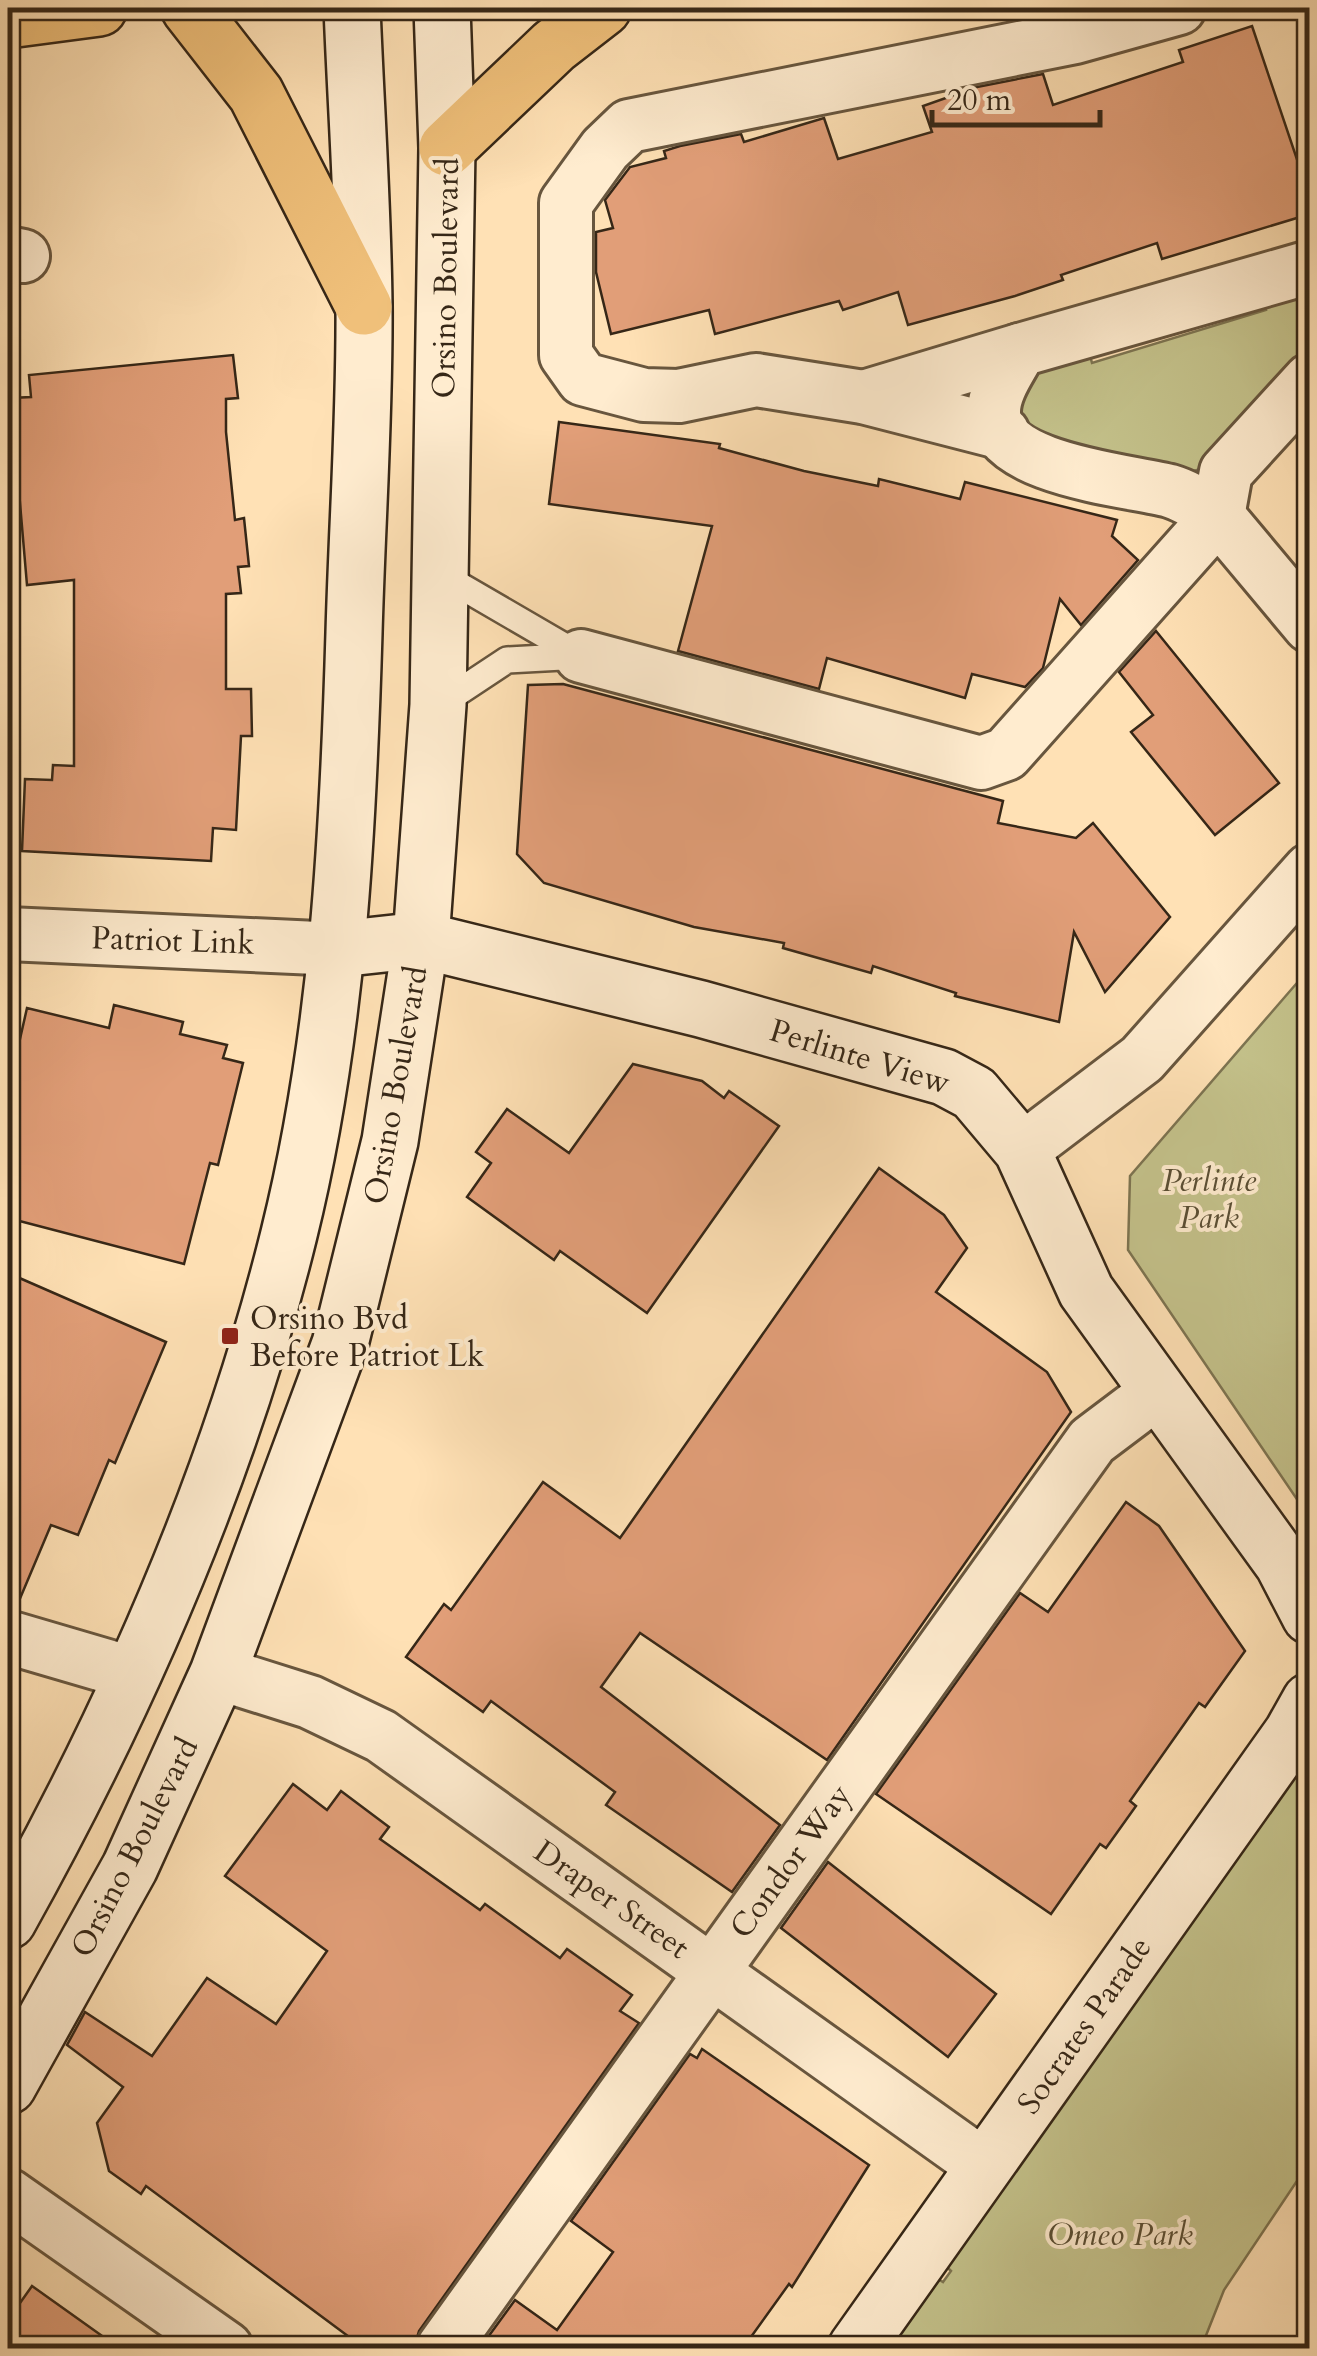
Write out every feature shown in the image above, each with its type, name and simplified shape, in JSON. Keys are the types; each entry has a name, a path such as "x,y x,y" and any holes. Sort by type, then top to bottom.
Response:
{"main road":[{"path":"8,20 99,8"},
{"path":"190,8 256,94 364,307"},
{"path":"8,1921 60,1827 134,1674 238,1406 289,1234 318,1096 339,948 349,812 364,307 352,8"},
{"name":"Orsino Boulevard","path":"8,2086 130,1867 218,1673 340,1344 390,1141 421,940 438,705 447,148 442,8"},
{"path":"447,148 554,46 603,8"},
{"name":"Perlinte View","path":"339,948 421,940 682,1004 944,1077 974,1093 1022,1150"},
{"path":"1022,1150 1086,1291 1283,1564 1310,1616"},
{"name":"Socrates Parade","path":"856,2348 1292,1734 1310,1702"}],"street":[{"path":"1179,8 1075,37 630,126 605,149 566,203 566,355 583,379 644,395 679,396 756,380 863,397 1002,434 1035,460 1175,492 1218,516 1310,626"},
{"path":"863,397 1310,267"},
{"path":"1002,434 994,416 998,391 1020,350"},
{"path":"580,656 981,763 1006,754 1218,516 1226,472 1310,380"},
{"path":"1022,1150 1142,1059 1310,870"},
{"name":"Patriot Link","path":"8,934 339,948"},
{"name":"Condor Way","path":"443,2348 1092,1441 1157,1392"},
{"path":"8,1637 134,1674"},
{"name":"Draper Street","path":"218,1673 310,1702 381,1736 984,2166"},
{"path":"8,2195 226,2348"}],"lane":[{"path":"440,574 580,656"},
{"path":"438,705 506,660 580,656"}],"green space":[{"path":"1261,291 1309,291 1309,357 1201,469 1182,474 1031,439 1012,389 1086,340 1092,363 1266,310"},
{"name":"Perlinte Park","path":"1309,969 1309,1517 1128,1250 1130,1176"},
{"name":"Omeo Park","path":"1309,1757 1309,2163 1224,2290 1203,2343 1199,2348 888,2348 938,2279 943,2282 951,2271 946,2266"}],"building":[{"path":"1252,26 1310,198 1310,214 1162,259 1157,243 1061,275 1063,280 1015,296 908,325 898,292 843,310 839,301 715,334 709,310 611,334 596,272 596,232 613,228 605,200 630,167 666,158 664,151 680,146 741,134 744,142 824,118 838,159 932,132 923,106 977,87 1043,74 1053,105 1183,62 1179,50"},
{"path":"233,355 238,398 226,399 226,432 235,520 244,518 249,566 238,567 241,593 226,594 226,689 251,689 252,736 241,736 236,830 213,828 211,861 22,851 25,779 52,780 53,765 74,766 74,580 27,585 11,398 31,397 29,375"},
{"path":"559,422 720,444 719,448 804,471 878,486 879,479 960,499 965,482 1117,520 1112,536 1138,560 1081,625 1060,599 1043,668 1025,687 972,674 965,698 827,658 819,689 678,651 712,526 549,504"},
{"path":"1156,631 1279,783 1215,835 1131,732 1153,715 1119,672"},
{"path":"563,684 1003,801 998,823 1076,838 1093,823 1170,917 1105,992 1074,932 1059,1022 955,996 956,993 873,966 871,973 783,948 784,943 694,927 544,883 517,854 528,685"},
{"path":"114,1005 183,1022 180,1034 227,1045 223,1058 243,1063 218,1165 210,1163 184,1264 8,1218 8,1092 27,1008 109,1028"},
{"path":"633,1064 702,1081 724,1098 729,1091 779,1126 647,1313 560,1251 554,1260 467,1197 491,1163 476,1152 507,1109 569,1153"},
{"path":"879,1168 944,1215 967,1248 936,1292 1047,1372 1071,1412 827,1760 640,1633 601,1687 780,1825 732,1892 606,1805 615,1792 491,1701 483,1712 406,1657 444,1604 451,1610 543,1482 620,1538"},
{"path":"8,1273 166,1342 115,1463 109,1460 78,1535 51,1525 16,1608 8,1608"},
{"path":"1126,1502 1159,1526 1245,1651 1205,1707 1199,1703 1130,1801 1136,1806 1106,1848 1100,1844 1051,1914 876,1794 1020,1593 1048,1612"},
{"path":"293,1784 327,1810 341,1791 389,1827 380,1839 480,1910 485,1904 560,1958 567,1949 632,1995 620,2011 639,2023 419,2331 414,2348 364,2348 146,2186 141,2194 109,2171 97,2123 123,2087 67,2045 85,2012 152,2056 207,1978 276,2024 327,1951 225,1876"},
{"path":"828,1862 996,1994 948,2057 781,1928"},
{"path":"702,2049 869,2165 792,2287 789,2284 743,2348 480,2348 515,2300 557,2330 613,2252 571,2221 690,2054 697,2058"},
{"path":"32,2286 119,2348 8,2348 8,2320"}],"place":[{"name":"Orsino Bvd Before Patriot Lk","path":"230,1336"}]}
